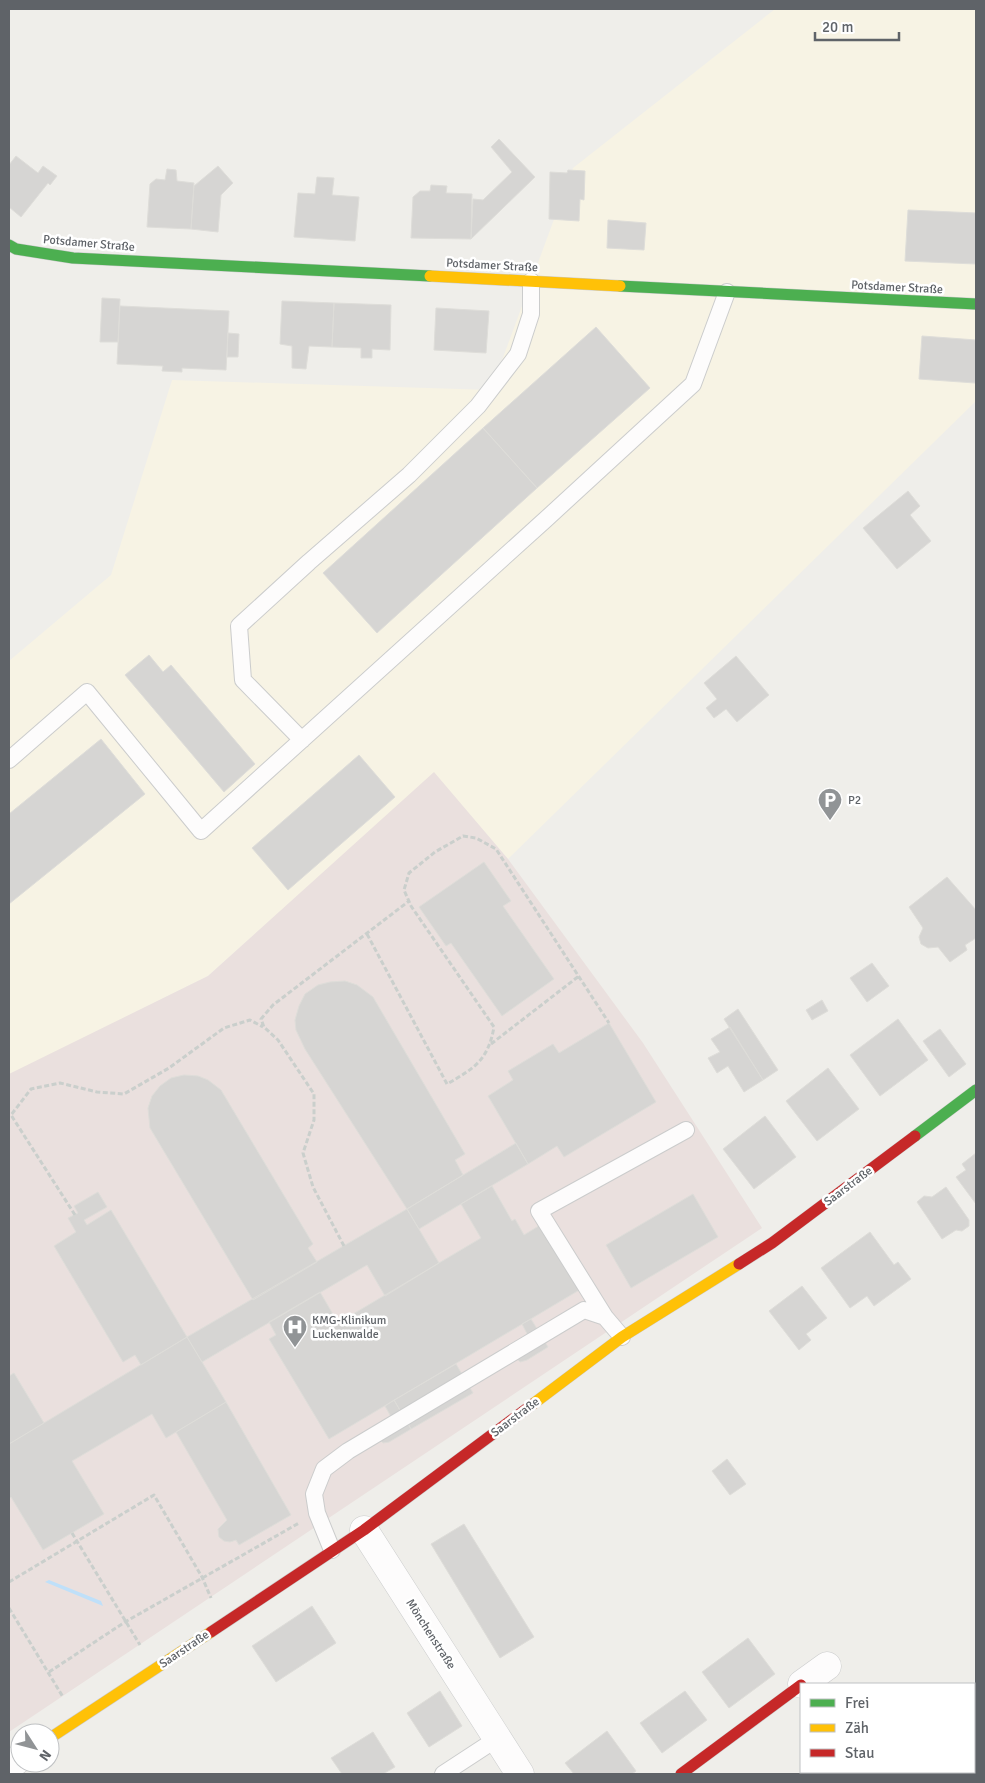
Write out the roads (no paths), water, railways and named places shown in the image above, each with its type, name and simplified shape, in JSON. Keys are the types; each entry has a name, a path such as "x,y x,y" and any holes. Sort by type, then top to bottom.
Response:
{"street":[{"name":"Potsdamer Straße","path":"9,245 16,249 73,258 976,304"},
{"name":"Saarstraße","path":"60,1731 364,1530 622,1337 772,1243 976,1090"},
{"name":"Mönchenstraße","path":"364,1530 520,1774"},
{"path":"803,1683 827,1666"},
{"path":"681,1774 800,1685"}],"lane":[{"path":"302,740 243,680 239,626 409,475 478,406 518,354 531,314 531,281"},
{"path":"9,760 87,692 201,831 694,384 727,292"},
{"path":"622,1337 605,1317 539,1211 686,1130"},
{"path":"332,1550 316,1513 314,1494 324,1469 348,1451 584,1310 605,1317"},
{"path":"443,1774 498,1738"}],"water":[{"path":"49,1580 101,1601 103,1606 45,1582"}],"place":[{"name":"P2","path":"830,821"},
{"name":"KMG-Klinikum Luckenwalde","path":"295,1348"}]}
